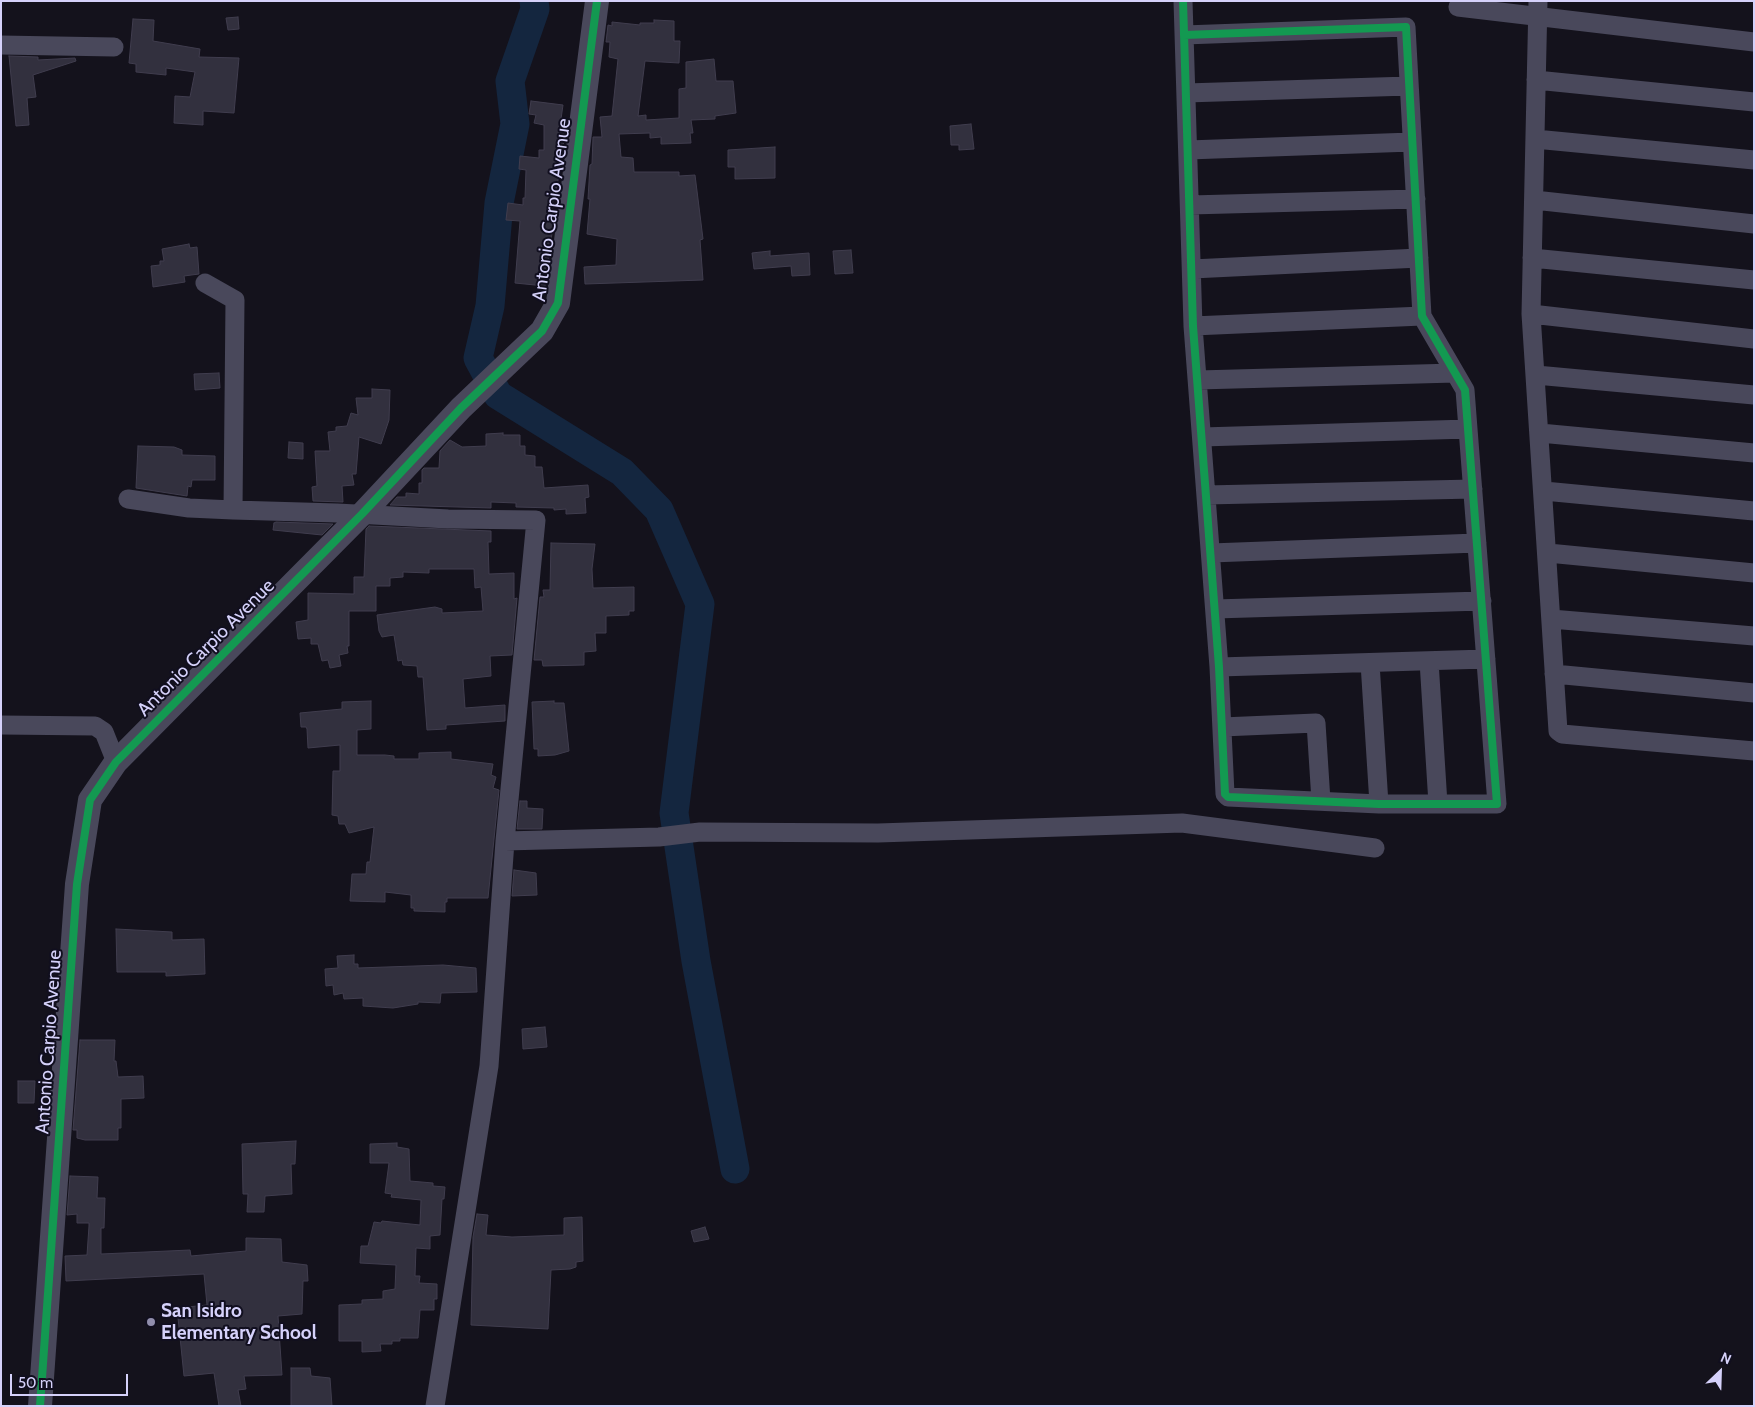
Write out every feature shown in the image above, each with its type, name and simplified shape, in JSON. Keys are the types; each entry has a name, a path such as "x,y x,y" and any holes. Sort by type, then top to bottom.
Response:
{"street":[{"name":"Antonio Carpio Avenue","path":"40,1406 77,884 90,800 116,762 362,514 461,408 542,331 558,303 596,1"},
{"path":"1183,1 1184,35 1186,94 1190,205 1192,269 1193,326 1219,667 1224,790 1228,797 1380,804 1497,804 1465,390 1422,316 1406,27 1184,35"},
{"path":"1458,7 1538,9 1754,42"},
{"path":"1538,9 1532,314 1548,554 1556,727 1562,734 1754,751"},
{"path":"1,45 114,47"},
{"path":"1536,80 1754,102"},
{"path":"1186,94 1409,86"},
{"path":"1535,138 1754,160"},
{"path":"1188,150 1412,142"},
{"path":"1190,205 1416,199"},
{"path":"1534,200 1754,224"},
{"path":"1192,269 1419,258"},
{"path":"1532,258 1754,280"},
{"path":"205,283 235,300 233,510"},
{"path":"1532,314 1754,338"},
{"path":"1193,326 1422,316"},
{"path":"1198,380 1455,373"},
{"path":"1536,375 1754,395"},
{"path":"1202,437 1468,429"},
{"path":"1540,433 1754,453"},
{"path":"1206,494 1473,489"},
{"path":"1544,491 1754,511"},
{"path":"128,499 189,508 448,519 536,520 505,841 489,1066 435,1406"},
{"path":"1211,554 1477,543"},
{"path":"1548,554 1754,573"},
{"path":"1215,609 1482,601"},
{"path":"1551,619 1754,636"},
{"path":"1219,667 1486,659"},
{"path":"1429,661 1438,804"},
{"path":"1370,662 1380,804"},
{"path":"1554,674 1754,693"},
{"path":"1222,727 1316,724 1321,801"},
{"path":"1,725 95,726 104,732 116,762"},
{"path":"505,841 659,837 700,832 878,833 1182,823 1374,848"}],"building":[{"path":"238,17 239,29 228,30 226,18"},
{"path":"133,19 154,20 153,41 200,49 199,57 239,58 234,113 203,111 203,125 174,123 175,96 190,97 195,72 166,68 166,75 136,72 136,64 129,63"},
{"path":"654,20 674,21 674,41 680,41 679,63 645,61 638,116 646,115 646,120 679,118 679,89 686,88 686,62 714,59 716,81 733,81 736,113 715,116 715,119 691,120 693,133 690,133 691,143 661,144 661,137 650,138 650,133 619,134 621,157 633,158 634,172 679,172 679,176 695,175 703,239 700,240 703,280 585,284 584,267 616,265 617,239 587,234 593,137 602,137 600,117 612,116 618,59 609,57 610,42 606,42 608,25 612,26 612,22 640,25 640,23 654,23"},
{"path":"9,56 38,57 38,60 75,58 76,61 33,75 36,97 27,98 29,125 16,126"},
{"path":"531,101 563,105 560,126 564,126 563,155 560,155 559,175 556,191 554,191 551,217 554,218 545,286 515,283 520,221 506,220 508,203 523,205 523,198 525,198 526,170 519,169 520,156 539,158 539,150 544,150 544,125 534,123 536,115 529,114"},
{"path":"971,124 974,149 959,150 959,145 951,145 950,126"},
{"path":"775,147 775,178 735,179 735,167 728,167 728,150"},
{"path":"189,244 190,248 197,247 199,274 184,276 185,282 153,287 151,266 160,265 160,261 164,261 162,249"},
{"path":"851,250 853,273 835,274 833,251"},
{"path":"770,251 770,256 809,253 810,275 792,276 791,266 754,269 752,253"},
{"path":"219,373 220,388 195,390 194,374"},
{"path":"372,389 390,390 389,420 381,444 359,437 356,474 352,474 354,485 342,486 343,502 313,501 312,487 317,486 315,451 330,451 328,432 336,431 336,427 347,426 351,413 358,415 356,398 372,398"},
{"path":"503,433 503,435 520,435 520,446 525,446 525,455 535,456 535,467 542,467 544,488 588,485 589,497 585,498 586,513 566,514 566,509 516,507 516,503 491,502 491,508 390,505 397,497 406,497 406,493 419,494 419,483 422,483 422,470 424,468 439,468 440,451 450,440 462,447 486,446 486,434"},
{"path":"289,442 303,443 303,459 288,458"},
{"path":"138,446 174,447 182,450 182,455 215,456 215,480 192,480 191,487 188,486 187,496 136,488"},
{"path":"274,523 333,524 322,535 273,530"},
{"path":"369,526 491,531 491,542 488,542 489,574 514,573 514,599 517,598 512,655 490,656 491,676 463,679 465,708 505,705 505,721 446,725 446,729 427,730 423,677 418,677 417,666 403,665 402,660 398,661 394,635 382,637 379,631 377,615 435,607 442,609 442,613 483,611 481,587 475,588 474,569 429,569 429,573 403,572 403,577 390,578 390,586 376,586 376,611 349,611 348,653 339,655 341,666 330,668 328,660 322,661 318,644 311,644 311,638 298,639 296,622 308,620 308,593 354,594 354,577 364,577 366,529"},
{"path":"551,543 595,544 592,569 593,588 634,587 634,611 629,611 629,615 606,616 606,633 595,633 596,651 584,652 584,665 543,666 542,660 534,660 540,597 544,597 543,590 550,590"},
{"path":"371,701 371,729 357,730 357,755 385,755 394,756 394,759 419,759 419,753 451,752 451,759 493,764 491,775 496,777 493,788 499,790 488,898 447,898 445,912 414,911 414,908 411,908 411,895 385,892 385,902 350,901 352,874 366,874 367,862 370,862 374,827 349,833 345,824 339,824 338,816 332,815 333,771 340,771 340,745 308,748 307,729 306,727 301,727 300,713 342,709 342,702"},
{"path":"554,701 554,703 564,703 569,751 555,755 538,756 538,749 534,749 532,702"},
{"path":"520,801 527,801 527,808 543,809 542,829 517,829"},
{"path":"514,870 536,873 537,895 512,896"},
{"path":"116,929 172,932 172,940 204,939 205,974 166,976 166,972 117,972"},
{"path":"354,955 354,964 358,964 358,968 443,965 476,968 477,992 441,993 440,1003 418,1002 418,1004 393,1008 363,1006 363,998 344,999 343,993 334,995 333,985 326,986 325,969 338,968 337,956"},
{"path":"545,1027 547,1047 523,1049 522,1029"},
{"path":"80,1040 115,1040 114,1061 116,1061 118,1077 143,1076 144,1098 121,1099 121,1128 118,1128 118,1140 85,1140 77,1138 77,1130 73,1130"},
{"path":"18,1081 35,1081 34,1103 18,1103"},
{"path":"296,1141 295,1164 291,1164 292,1194 265,1196 264,1212 247,1212 248,1194 243,1194 242,1144"},
{"path":"397,1143 397,1147 409,1149 410,1181 433,1183 433,1186 445,1187 444,1199 442,1199 440,1235 430,1236 430,1249 416,1248 415,1276 420,1276 419,1283 437,1284 437,1299 434,1299 434,1310 420,1310 418,1338 400,1338 400,1341 392,1341 392,1344 380,1344 381,1351 362,1352 362,1341 339,1341 339,1305 362,1304 362,1300 383,1299 383,1291 395,1289 396,1265 360,1263 361,1246 368,1246 374,1222 381,1223 382,1221 420,1225 421,1200 391,1197 392,1194 385,1193 389,1163 370,1163 370,1144"},
{"path":"70,1176 98,1177 97,1198 105,1198 104,1228 101,1228 101,1254 190,1250 191,1256 246,1251 246,1238 281,1239 282,1262 307,1265 308,1281 303,1281 302,1314 278,1316 282,1375 244,1376 246,1389 238,1390 241,1406 219,1406 214,1373 184,1376 177,1308 207,1305 204,1274 66,1281 65,1256 87,1255 89,1226 89,1223 77,1223 77,1214 67,1215"},
{"path":"477,1214 488,1215 486,1235 512,1237 564,1235 564,1218 582,1217 583,1261 576,1262 576,1267 570,1269 551,1270 548,1329 471,1325 473,1237"},
{"path":"705,1227 709,1239 694,1242 691,1231"},
{"path":"291,1368 310,1368 311,1376 330,1378 332,1406 291,1406"}],"waterway":[{"path":"534,1 535,9 510,81 515,124 499,203 490,306 478,358 498,395 622,472 659,510 700,604 674,813 696,961 735,1169"}],"cycle path":[{"path":"40,1406 77,884 90,800 116,762 362,514 461,408 542,331 558,303 597,1"},
{"path":"1183,1 1193,326 1219,667 1225,794 1228,797 1379,804 1497,804 1465,390 1422,316 1406,27 1184,35"}],"place":[{"name":"San Isidro Elementary School","path":"151,1322"}]}
